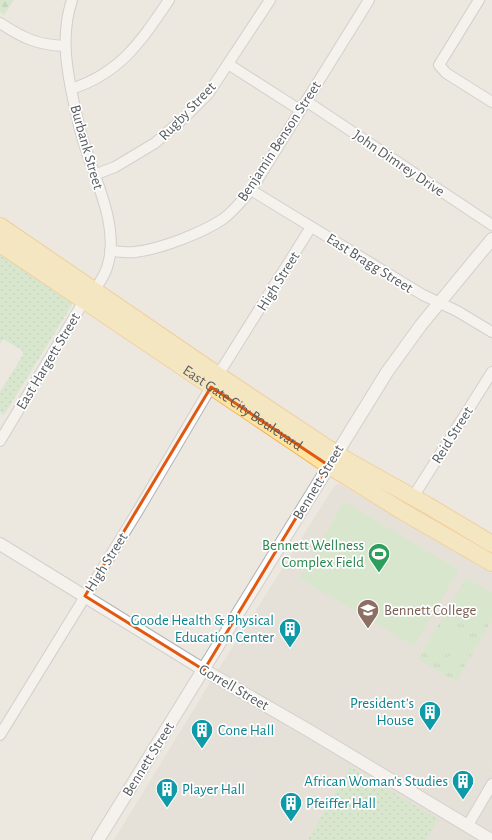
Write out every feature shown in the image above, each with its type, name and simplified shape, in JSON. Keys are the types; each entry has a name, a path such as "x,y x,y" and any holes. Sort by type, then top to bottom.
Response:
{"main road":[{"name":"East Gate City Boulevard","path":"0,226 89,296"},
{"name":"East Gate City Boulevard","path":"0,244 89,296 332,459 402,511 492,562"},
{"name":"East Gate City Boulevard","path":"332,459 413,497 492,544"}],"street":[{"name":"Burbank Street","path":"72,0 67,14 65,46 71,89 83,142 110,228 110,251 108,264 105,272 89,296"},
{"path":"71,89 87,84 103,76 124,59 139,44 169,0"},
{"name":"Rugby Street","path":"94,175 116,167 155,143 208,94 270,0"},
{"name":"Benjamin Benson Street","path":"110,251 136,252 179,241 206,229 224,218 237,207 251,190 369,0"},
{"path":"479,0 439,66 446,73 492,102"},
{"path":"0,23 27,39 39,43 65,46"},
{"path":"228,64 300,110"},
{"name":"John Dimrey Drive","path":"306,101 492,225"},
{"name":"East Bragg Street","path":"251,190 422,295 457,311 492,332"},
{"name":"High Street","path":"0,735 143,502 214,381 312,227"},
{"name":"Bennett Street","path":"98,840 387,372 416,332 492,239"},
{"name":"East Hargett Street","path":"0,441 89,296"},
{"name":"Reid Street","path":"413,497 492,372"},
{"name":"Gorrell Street","path":"0,544 204,670 491,840"},
{"path":"468,825 492,784"}],"highlighted area":[{"path":"211,387 328,465 204,670 85,596"}],"shaded area":[{"name":"Bennett College","path":"337,484 492,573 492,840 114,840 208,686"}],"green space":[{"path":"0,0 14,0 4,15 0,12"},
{"path":"0,254 72,303 4,415 0,412 0,392 23,355 22,350 3,339 0,344"},
{"name":"Bennett Wellness Complex Field","path":"344,502 459,570 414,646 299,578"},
{"path":"466,578 492,593 492,620 456,682 418,659"},
{"path":"465,582 480,592 462,623 446,614"},
{"path":"484,597 492,602 492,612 481,631 468,624"},
{"path":"441,627 453,635 437,661 425,654"},
{"path":"460,639 472,646 456,672 444,665"},
{"path":"350,767 438,819 426,840 308,840"}],"place":[{"name":"Bennett Wellness Complex Field","path":"379,574"},
{"name":"Bennett College","path":"368,630"},
{"name":"Goode Health & Physical Education Center","path":"290,648"},
{"name":"President's House","path":"430,732"},
{"name":"Cone Hall","path":"202,750"},
{"name":"African Woman's Studies","path":"463,800"},
{"name":"Player Hall","path":"167,808"},
{"name":"Pfeiffer Hall","path":"291,822"}]}
